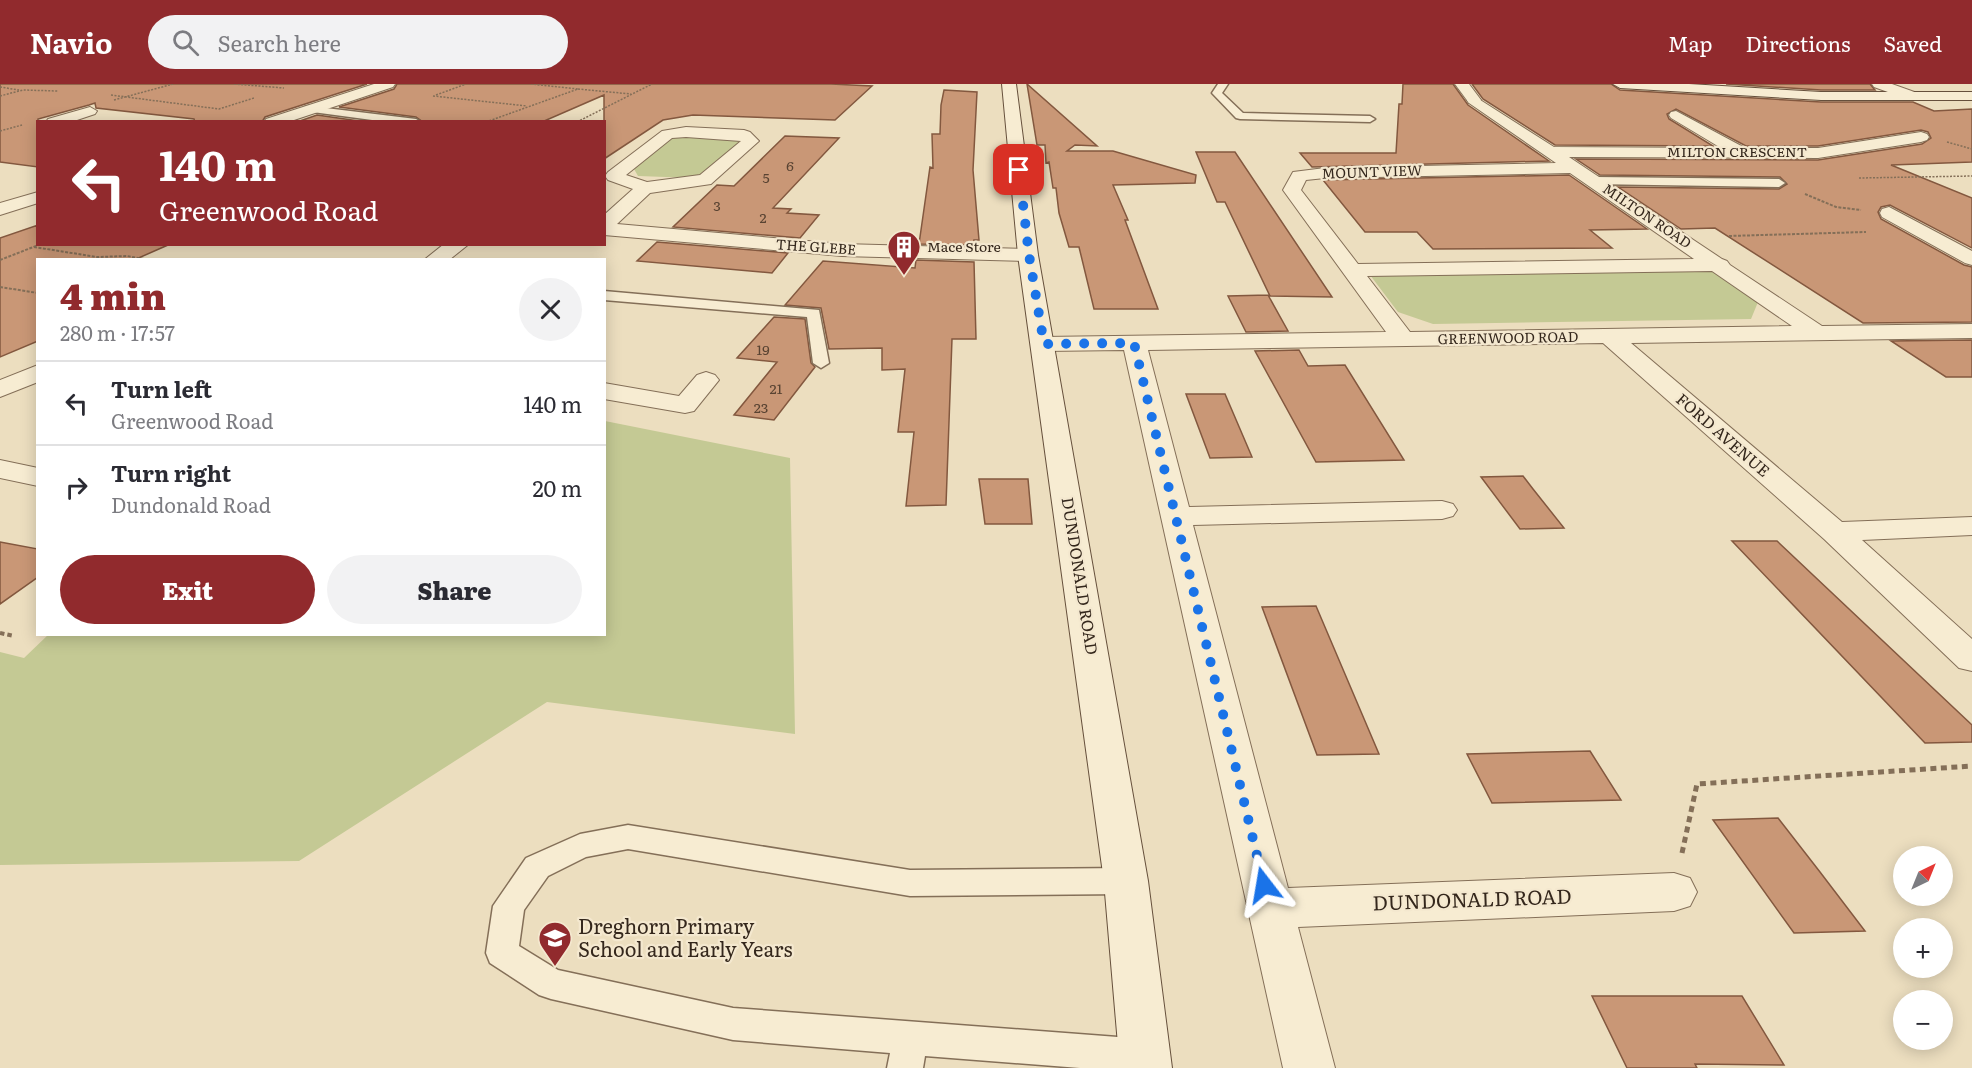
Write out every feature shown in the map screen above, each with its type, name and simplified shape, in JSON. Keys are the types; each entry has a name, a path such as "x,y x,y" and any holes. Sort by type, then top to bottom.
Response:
{"street":[{"path":"277,120 388,84"},
{"name":"DUNDONALD ROAD","path":"1009,84 1029,255 1126,881 1145,1062"},
{"name":"MILTON ROAD","path":"1462,84 1474,100 1818,333"},
{"path":"1620,84 1821,96 1972,96"},
{"path":"1879,84 1915,97"},
{"path":"60,120 90,111"},
{"path":"1676,115 1742,152"},
{"path":"686,132 744,135 752,141 705,180 645,188 614,176 668,134 686,132"},
{"name":"MILTON CRESCENT","path":"1552,152 1818,153 1921,137"},
{"name":"MOUNT VIEW","path":"1404,340 1292,190 1299,176 1325,173 1576,168"},
{"name":"THE GLEBE","path":"606,226 645,188"},
{"path":"0,210 36,198"},
{"path":"1889,213 1972,259"},
{"name":"THE GLEBE","path":"606,228 842,250 1029,255"},
{"path":"437,258 456,246"},
{"path":"1352,270 1720,265"},
{"name":"GREENWOOD ROAD","path":"1044,344 1972,331"},
{"name":"FORD AVENUE","path":"1610,337 1835,532 1972,659"},
{"path":"1134,343 1309,1068"},
{"path":"0,389 36,373"},
{"path":"606,391 685,405 706,380"},
{"path":"0,469 36,477"},
{"path":"1175,516 1442,510"},
{"path":"1835,532 1972,526"},
{"name":"DUNDONALD ROAD","path":"1270,908 1674,892"}],"lane":[{"path":"1223,84 1217,93 1240,116 1370,119"},
{"path":"309,109 400,120"},
{"path":"1595,181 1779,183"},
{"path":"606,295 814,314 821,363"},
{"path":"1126,881 910,883 628,837 580,846 537,867 509,906 502,953 551,984 733,1024 908,1053 1145,1062"}],"path":[{"path":"173,84 126,97 219,109"},
{"path":"234,84 288,88"},
{"path":"466,84 433,96 530,106"},
{"path":"531,84 633,94"},
{"path":"581,120 652,84"},
{"path":"0,87 23,90 43,89"},
{"path":"492,120 578,89"},
{"path":"0,96 23,90"},
{"path":"1854,178 1972,176"},
{"path":"1779,183 1836,207 1889,213"},
{"path":"1678,237 1921,231"},
{"path":"0,260 34,247 97,257 138,258"},
{"path":"0,287 36,293"},
{"path":"0,633 14,636"},
{"path":"1674,892 1697,784 1972,766"}],"green space":[{"path":"689,134 744,141 710,172 694,178 638,176 634,169 674,137"},
{"path":"1716,270 1758,302 1751,319 1433,324 1398,312 1370,275"},
{"path":"606,421 790,458 795,734 547,702 299,861 0,865 0,652 24,658 47,636 606,636"}],"building":[{"path":"0,84 367,84 265,117 263,120 194,120 96,108 95,103 36,120 36,167 0,162"},
{"path":"397,84 831,84 872,86 835,120 693,115 663,120 606,158 604,95 547,120 420,120 416,117 339,107 394,89"},
{"path":"1027,84 1097,146 1075,145 1067,151 1113,151 1196,175 1195,183 1113,185 1128,220 1125,220 1158,309 1094,309 1079,247 1069,247 1059,213 1056,188 1053,188 1049,162 1046,163 1045,145 1037,145"},
{"path":"1403,84 1453,84 1468,105 1549,161 1312,167 1300,153 1396,153 1399,104 1402,104"},
{"path":"1472,84 1611,84 1620,90 1821,102 1913,102 1934,111 1972,109 1972,162 1891,165 1972,198 1972,248 1890,205 1881,207 1878,212 1881,219 1964,265 1972,267 1972,322 1863,323 1715,228 1681,229 1618,187 1779,189 1787,184 1780,177 1600,175 1576,159 1818,160 1922,144 1931,138 1928,132 1921,130 1818,146 1746,146 1676,109 1667,114 1669,119 1713,146 1555,145 1483,99"},
{"path":"1726,84 1870,84 1875,90 1821,90"},
{"path":"944,90 977,92 973,170 979,240 974,240 974,245 919,244 930,167 933,168 932,134 940,134"},
{"path":"317,115 352,120 303,120"},
{"path":"785,136 839,138 773,208 791,209 787,213 819,215 800,238 673,227 717,185 734,186"},
{"path":"1196,152 1235,152 1332,297 1270,296 1225,202 1217,202"},
{"path":"1569,175 1647,229 1590,230 1612,248 1433,249 1417,232 1365,232 1323,180"},
{"path":"36,226 36,246 166,246 139,258 36,258 36,342 0,357 0,238"},
{"path":"657,242 788,253 772,273 637,261"},
{"path":"916,260 974,262 976,339 952,339 946,505 906,506 914,432 898,432 905,369 882,370 882,348 829,349 821,308 785,305 823,261 915,268"},
{"path":"1268,295 1288,331 1246,332 1228,296"},
{"path":"774,317 805,319 811,363 815,367 774,420 734,415 777,362 737,358"},
{"path":"1972,340 1972,377 1946,377 1891,341"},
{"path":"1299,350 1308,366 1345,365 1404,460 1316,462 1255,351"},
{"path":"1186,394 1225,394 1252,457 1210,458"},
{"path":"1523,476 1564,528 1520,529 1481,477"},
{"path":"979,479 1028,479 1032,524 985,524"},
{"path":"1732,541 1777,541 1972,725 1972,742 1925,743"},
{"path":"0,542 36,549 36,578 0,604"},
{"path":"1316,606 1379,754 1317,755 1262,607"},
{"path":"1590,751 1621,800 1492,803 1467,754"},
{"path":"1778,818 1865,931 1794,933 1713,820"},
{"path":"1592,996 1742,996 1784,1065 1695,1064 1697,1068 1627,1068"}],"place":[{"name":"Mace Store","path":"904,276"},
{"name":"Dreghorn Primary School and Early Years","path":"555,967"}],"route":[{"path":"1019,170 1029,255 1044,344 1134,343 1264,885"}]}
